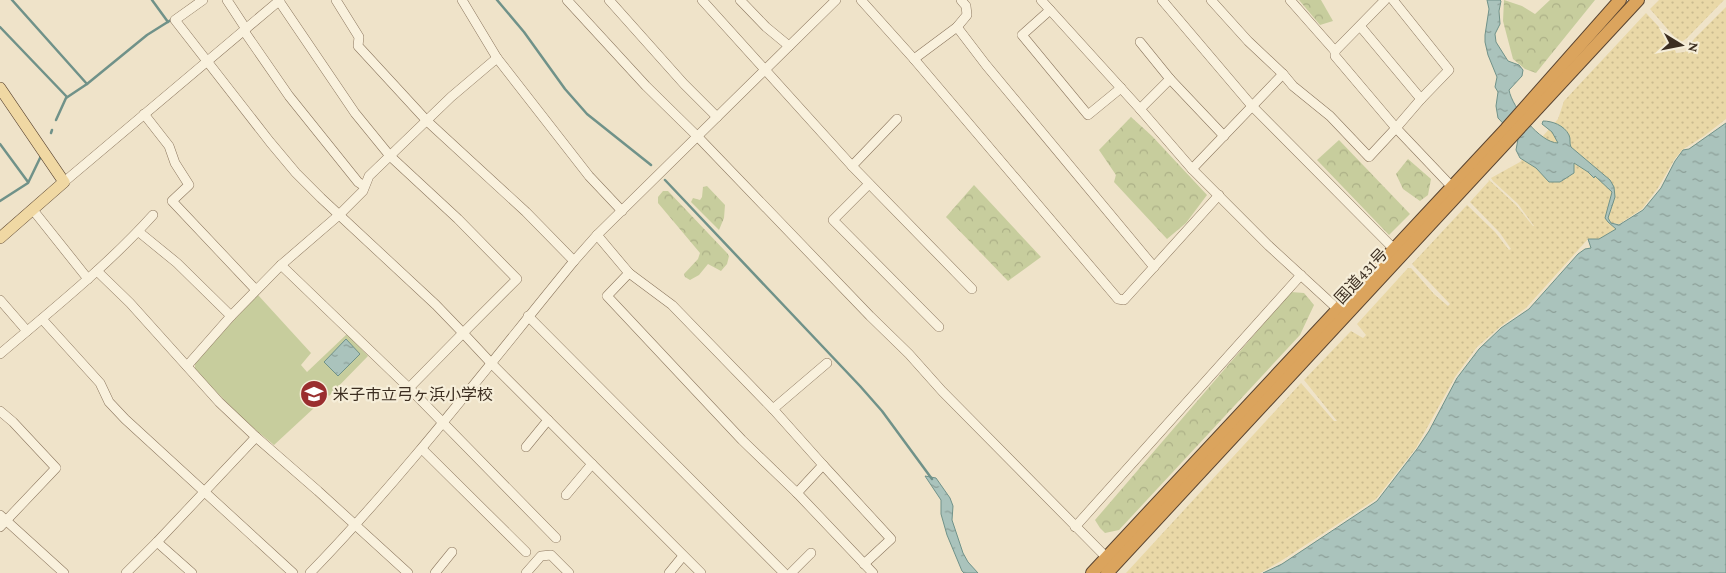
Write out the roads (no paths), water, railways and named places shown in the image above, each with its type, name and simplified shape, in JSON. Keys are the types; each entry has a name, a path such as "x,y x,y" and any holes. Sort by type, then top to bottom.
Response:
{"highway":[{"name":"国道431号","path":"1107,573 1342,313 1510,132 1620,0"},
{"name":"国道431号","path":"1524,116 1638,0"},
{"name":"国道431号","path":"1092,573 1342,313 1394,249 1452,187 1510,132"}],"main road":[{"path":"0,88 64,182 0,238"}],"street":[{"path":"203,0 176,20 296,173 429,299 701,573"},
{"path":"227,0 290,96 358,182 364,186"},
{"path":"336,0 359,37 358,46 362,51 427,121 526,212 574,260"},
{"path":"462,0 497,58 589,176 622,211"},
{"path":"567,0 646,86 698,137 909,354 942,391 1107,558"},
{"path":"609,0 684,84 717,117"},
{"path":"702,0 852,166 972,290"},
{"path":"740,0 766,27 789,46"},
{"path":"861,0 914,59 1118,299 1124,300 1219,195"},
{"path":"914,59 958,27 968,14 966,6 961,0"},
{"path":"1041,0 1192,169 1342,313"},
{"path":"1211,0 1248,41 1293,86 1330,116 1369,157 1449,70 1393,0"},
{"path":"1290,0 1335,51 1335,56 1396,128 1452,187"},
{"path":"1335,51 1385,0"},
{"path":"64,182 280,1 355,113 390,156 458,218 517,279 409,388"},
{"path":"1165,1 1252,106 1394,249"},
{"path":"310,573 356,526 422,449 574,260 789,46 830,2"},
{"path":"1050,10 1022,35 1088,115 1121,88"},
{"path":"1360,26 1421,99"},
{"path":"958,27 986,65 1154,267"},
{"path":"1140,42 1170,79 1224,136"},
{"path":"187,366 231,316 281,265 339,215 363,191 369,176 452,97 497,58"},
{"path":"1192,169 1283,74"},
{"path":"1140,109 1170,79"},
{"path":"144,114 169,146 175,164 189,185 172,201 256,290"},
{"path":"852,166 897,120"},
{"path":"869,184 833,220 939,327"},
{"path":"33,210 88,279"},
{"path":"0,354 97,271 153,215"},
{"path":"138,232 176,263 231,316"},
{"path":"597,235 629,274 672,305 773,409 891,538 864,564"},
{"path":"281,265 444,422 556,538"},
{"path":"97,271 130,303 219,402 408,573"},
{"path":"629,274 607,296 742,440 797,493 873,573"},
{"path":"1075,527 1301,275"},
{"path":"0,300 27,331"},
{"path":"528,316 784,573"},
{"path":"42,319 100,383 109,402 125,419 293,573"},
{"path":"773,409 827,363"},
{"path":"0,411 13,422 56,468 2,521 64,573"},
{"path":"526,447 548,420"},
{"path":"126,573 256,437"},
{"path":"422,449 526,552"},
{"path":"566,496 592,464"},
{"path":"797,493 823,465"},
{"path":"157,542 192,573"},
{"path":"435,573 452,552"},
{"path":"791,573 811,553"},
{"path":"526,573 541,556 551,554 569,573"},
{"path":"669,573 683,556"}],"water":[{"path":"1487,0 1501,1 1499,11 1500,24 1495,34 1496,42 1508,61 1519,65 1523,70 1522,76 1509,90 1515,105 1535,131 1551,141 1558,143 1552,132 1542,124 1543,121 1561,126 1570,136 1571,147 1610,180 1614,187 1615,197 1608,218 1611,223 1619,225 1643,210 1661,188 1683,150 1689,149 1726,123 1726,573 1263,573 1282,564 1377,501 1417,449 1429,431 1457,378 1479,349 1501,328 1529,309 1578,254 1585,249 1591,248 1588,239 1599,239 1616,229 1605,218 1612,192 1595,176 1594,178 1574,163 1574,173 1560,182 1549,182 1536,168 1520,158 1516,150 1518,139 1498,118 1496,106 1498,92 1495,87 1497,77 1485,42 1489,9"},
{"path":"346,339 360,354 338,376 324,362"},
{"path":"925,476 936,478 950,498 953,506 952,520 963,553 978,573 964,573 962,571 947,535 941,514 941,500"}],"waterway":[{"path":"12,0 87,84"},
{"path":"152,0 168,22"},
{"path":"497,0 524,32 565,89 587,114 651,165"},
{"path":"56,120 66,98 87,84 147,35 174,18"},
{"path":"0,27 67,97"},
{"path":"0,144 28,182"},
{"path":"0,201 28,183 41,156"},
{"path":"665,180 860,386 882,411 932,479"}],"place":[{"name":"米子市立弓ヶ浜小学校","path":"314,394"}]}
